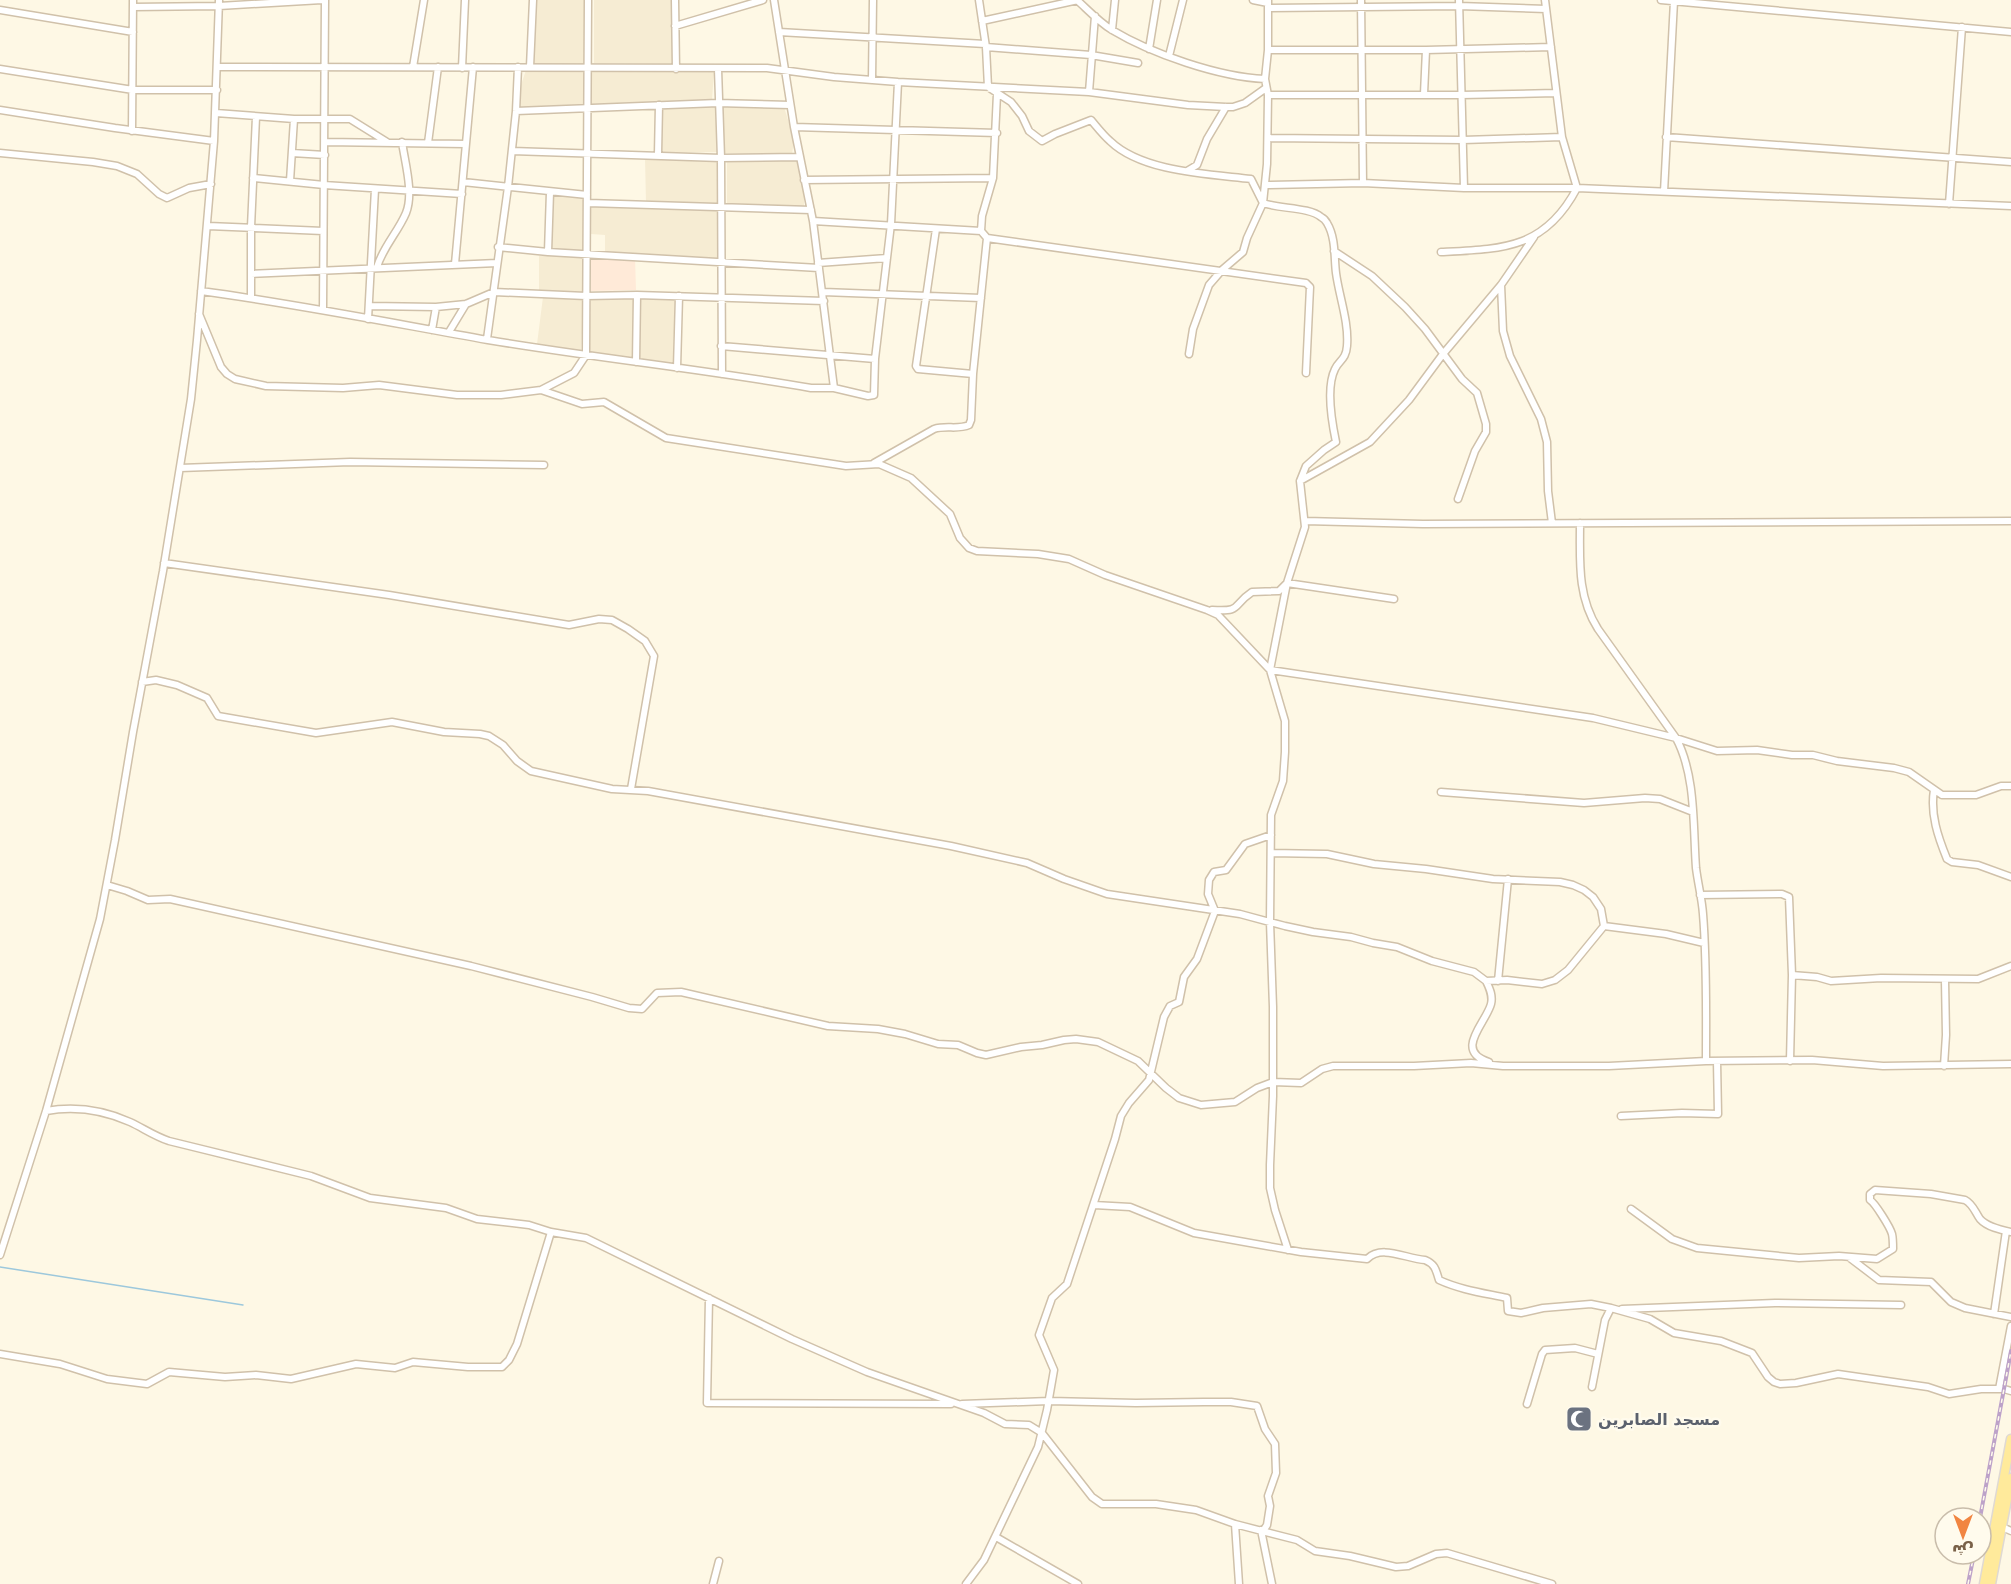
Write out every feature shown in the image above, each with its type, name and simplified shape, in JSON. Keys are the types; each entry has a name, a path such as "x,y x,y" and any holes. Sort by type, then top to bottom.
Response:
{"main road":[{"path":"1990,1584 2011,1439"},
{"path":"1990,1584 2011,1481"}],"street":[{"path":"132,131 133,3 324,0 325,142 322,310"},
{"path":"413,67 424,0"},
{"path":"462,68 465,0"},
{"path":"530,68 533,0"},
{"path":"200,314 220,367 235,379 252,384 313,388 379,386 457,395 501,395 541,390 574,373 586,355 588,0"},
{"path":"675,0 676,69"},
{"path":"675,26 763,0"},
{"path":"774,0 794,128 813,221 834,388"},
{"path":"872,80 873,0"},
{"path":"979,0 988,87 1011,102 1023,116 1029,131 1042,141 1091,120 1110,142 1126,153 1168,169 1251,179 1263,203 1286,209 1309,210 1327,223 1342,295 1347,345 1344,359 1335,368 1331,382 1332,423 1336,442 1306,466 1300,481 1305,527 1287,583 1270,670"},
{"path":"982,21 1077,0 1112,30 1149,49 1239,77 1265,79"},
{"path":"1112,30 1115,0"},
{"path":"1149,49 1157,0"},
{"path":"1169,56 1184,0"},
{"path":"1253,0 1268,4 1459,3 1546,9"},
{"path":"1441,252 1515,245 1535,236 1556,219 1568,205 1577,188 1562,136 1545,0"},
{"path":"1661,0 2011,32"},
{"path":"1664,192 1674,2"},
{"path":"0,1255 46,1111 93,945 107,885 164,563 191,399 200,314 216,114 219,3"},
{"path":"1361,3 1363,183"},
{"path":"1459,3 1464,188"},
{"path":"1189,354 1193,329 1209,285 1243,252 1263,203 1268,138 1265,79 1268,50 1268,4"},
{"path":"0,10 133,32"},
{"path":"1089,92 1095,16"},
{"path":"1949,204 1962,27"},
{"path":"779,32 985,45 1091,55 1138,63"},
{"path":"1268,50 1551,47"},
{"path":"1424,94 1426,50"},
{"path":"218,67 785,70 898,82 1089,92 1188,105 1226,107 1240,106 1267,91 1461,95 1556,93"},
{"path":"428,143 438,67"},
{"path":"455,264 473,67"},
{"path":"487,339 508,187 518,68"},
{"path":"0,69 133,90 217,90"},
{"path":"718,69 721,158 722,374"},
{"path":"201,291 586,355 811,388 834,388 868,396 874,395 891,224 898,82"},
{"path":"997,94 997,133 993,178 982,216 981,231 987,238 1306,283 1310,287 1306,373"},
{"path":"516,111 718,103 790,105"},
{"path":"658,154 659,105"},
{"path":"1186,171 1197,165 1207,139 1226,107"},
{"path":"0,110 132,131 214,141"},
{"path":"216,114 294,119 350,118 387,142"},
{"path":"251,298 251,227 256,117"},
{"path":"290,181 294,119"},
{"path":"794,128 997,133"},
{"path":"1268,138 1463,140 1562,136"},
{"path":"1666,137 2011,162"},
{"path":"325,142 466,144"},
{"path":"375,267 407,211 409,192 402,142"},
{"path":"512,151 658,154 721,158 800,157"},
{"path":"0,153 117,166 137,174 167,198 189,188 211,184"},
{"path":"292,153 324,155"},
{"path":"253,178 409,192 462,194"},
{"path":"804,180 993,178"},
{"path":"463,182 587,195"},
{"path":"1266,185 1363,183 1464,188 1577,188 2011,206"},
{"path":"368,319 375,267 375,189"},
{"path":"548,252 550,192"},
{"path":"588,203 811,210"},
{"path":"813,221 981,231"},
{"path":"208,225 323,231"},
{"path":"936,229 916,366 918,369 973,374"},
{"path":"1300,481 1370,442 1409,400 1443,354 1501,285 1535,236"},
{"path":"871,464 941,426 964,427 969,425 987,238"},
{"path":"498,247 548,252 819,266 887,258"},
{"path":"1334,251 1372,276 1395,296 1416,318 1464,381 1477,393 1487,427 1475,451 1458,499"},
{"path":"251,274 497,263"},
{"path":"1501,285 1503,331 1510,356 1540,419 1547,442 1548,491 1552,523"},
{"path":"369,306 466,304 494,292 824,301"},
{"path":"823,292 981,298"},
{"path":"636,362 637,295"},
{"path":"677,368 679,296"},
{"path":"449,332 466,304"},
{"path":"432,330 436,306"},
{"path":"721,346 876,359"},
{"path":"541,390 582,404 604,402 666,438 846,466 879,464 911,478 950,514 960,538 969,548 977,551 1038,554 1069,560 1207,610 1218,615 1270,670 1285,721 1284,774 1270,816 1273,1007 1270,1188 1288,1250"},
{"path":"180,468 350,462 544,465"},
{"path":"1305,521 1423,524 2011,521"},
{"path":"1580,523 1581,583 1590,615 1676,738 1686,762 1693,812 1698,884 1703,910 1707,1000 1706,1061"},
{"path":"164,563 389,595 569,625 599,619 612,620 645,640 654,656 631,789"},
{"path":"1207,610 1234,609 1252,592 1279,591 1287,583"},
{"path":"1287,583 1394,599"},
{"path":"1270,670 1593,717 1717,751 1756,750 1792,755 1813,755 1837,761 1894,768 1909,772 1942,795 1976,795 2001,786 2011,786"},
{"path":"142,682 156,680 177,685 207,698 218,716 316,733 392,722 434,730 480,734 489,736 503,745 517,761 531,771 598,784 612,789 631,789 951,846 1027,863 1107,894 1240,914 1313,933 1351,937 1397,947 1432,961 1473,972 1486,981 1491,993 1491,1005 1476,1030 1474,1049 1479,1058 1503,1066"},
{"path":"1934,790 1931,804 1947,859 1952,862 1978,865 2011,877"},
{"path":"1441,792 1584,803 1653,798 1693,812"},
{"path":"966,1584 984,1560 1034,1457 1042,1433 1054,1370 1039,1335 1052,1298 1067,1284 1121,1116 1129,1103 1145,1086 1151,1073 1164,1017 1170,1006 1179,1002 1184,977 1197,959 1215,910 1208,894 1209,880 1214,872 1226,870 1245,844 1271,835"},
{"path":"1271,854 1326,854 1374,864 1508,879 1560,882 1584,890 1593,897 1601,909 1604,926 1568,970 1556,980 1542,984 1507,980 1486,981"},
{"path":"1498,981 1508,879"},
{"path":"107,885 148,900 170,899 471,966 629,1008 642,1008 657,993 681,992 812,1023 905,1034 938,1044 958,1045 986,1055 1076,1039 1098,1042 1138,1061 1179,1098 1201,1105 1235,1102 1257,1088 1273,1082 1300,1083 1322,1069 1333,1066 1471,1063 1503,1066 1609,1066 1790,1060 1846,1061 1883,1066 2011,1064"},
{"path":"1700,895 1782,894 1789,897 1792,975 1790,1060"},
{"path":"1604,926 1666,934 1704,943"},
{"path":"1792,975 1817,977 1831,981 1881,978 1978,979 2011,966"},
{"path":"1944,1066 1945,980"},
{"path":"1621,1116 1718,1114 1717,1061"},
{"path":"46,1111 73,1108 111,1115 158,1137 311,1176 369,1198 446,1208 477,1219 529,1225 551,1232 586,1238 792,1339 867,1372 992,1416 1005,1424 1029,1425 1042,1433 1097,1502 1156,1504 1196,1510 1235,1524 1297,1540 1315,1551 1350,1556 1387,1566 1408,1566 1436,1554 1447,1553 1552,1584"},
{"path":"1631,1209 1672,1239 1697,1248 1799,1258 1839,1256 1877,1260 1893,1249 1892,1233 1870,1200 1870,1194 1875,1190 1931,1194 1965,1200 1987,1225 2008,1232 1994,1314"},
{"path":"1094,1205 1130,1207 1194,1233 1288,1250 1367,1259 1373,1253 1381,1251 1425,1260 1435,1268 1439,1280 1447,1284 1463,1290 1507,1298 1508,1311 1521,1313 1543,1308 1591,1304 1613,1309 1650,1319 1674,1333 1713,1339 1752,1353 1768,1377 1780,1384 1838,1374 1928,1387 1949,1394 1981,1389 2011,1391"},
{"path":"0,1354 60,1364 107,1379 141,1384 147,1384 169,1372 225,1377 256,1375 291,1379 356,1364 395,1368 413,1362 468,1367 502,1367 509,1360 517,1344 551,1232"},
{"path":"1850,1258 1878,1280 1931,1282 1951,1302 1965,1308 2011,1317"},
{"path":"709,1298 708,1403 958,1404 1049,1401 1231,1402 1257,1406 1265,1429 1275,1444 1276,1463 1276,1473 1268,1496 1267,1525 1262,1531"},
{"path":"1613,1309 1748,1306 1774,1303 1901,1305"},
{"path":"1592,1387 1605,1320 1613,1309"},
{"path":"1999,1389 2011,1326"},
{"path":"1527,1404 1545,1350 1575,1348 1598,1354"},
{"path":"1235,1524 1239,1584"},
{"path":"2002,1527 2011,1531"},
{"path":"1262,1531 1272,1584"},
{"path":"996,1537 1078,1584"},
{"path":"712,1584 719,1561"}],"shaded area":[{"path":"532,0 587,0 588,64 533,64"},
{"path":"594,0 672,0 674,64 594,63"},
{"path":"590,69 714,72 712,100 589,104"},
{"path":"526,70 585,71 585,105 517,108"},
{"path":"718,105 718,152 662,153 661,106"},
{"path":"723,107 784,107 794,139 792,155 723,153"},
{"path":"645,158 719,160 719,206 646,203"},
{"path":"727,160 804,160 804,206 727,206"},
{"path":"553,194 585,196 585,251 552,251"},
{"path":"590,206 721,210 720,258 605,253 605,235 591,234"},
{"path":"539,256 582,256 582,292 539,291"},
{"path":"635,257 636,290 591,291 591,258"},
{"path":"543,297 584,298 581,351 537,344"},
{"path":"591,297 636,298 633,361 589,360"},
{"path":"641,297 675,298 673,364 639,362"}],"waterway":[{"path":"0,1267 243,1305"}],"railway":[{"path":"1982,1506 2011,1351"},
{"path":"1968,1584 1972,1566"}],"place":[{"name":"مسجد الصابرين","path":"1579,1419"}]}
